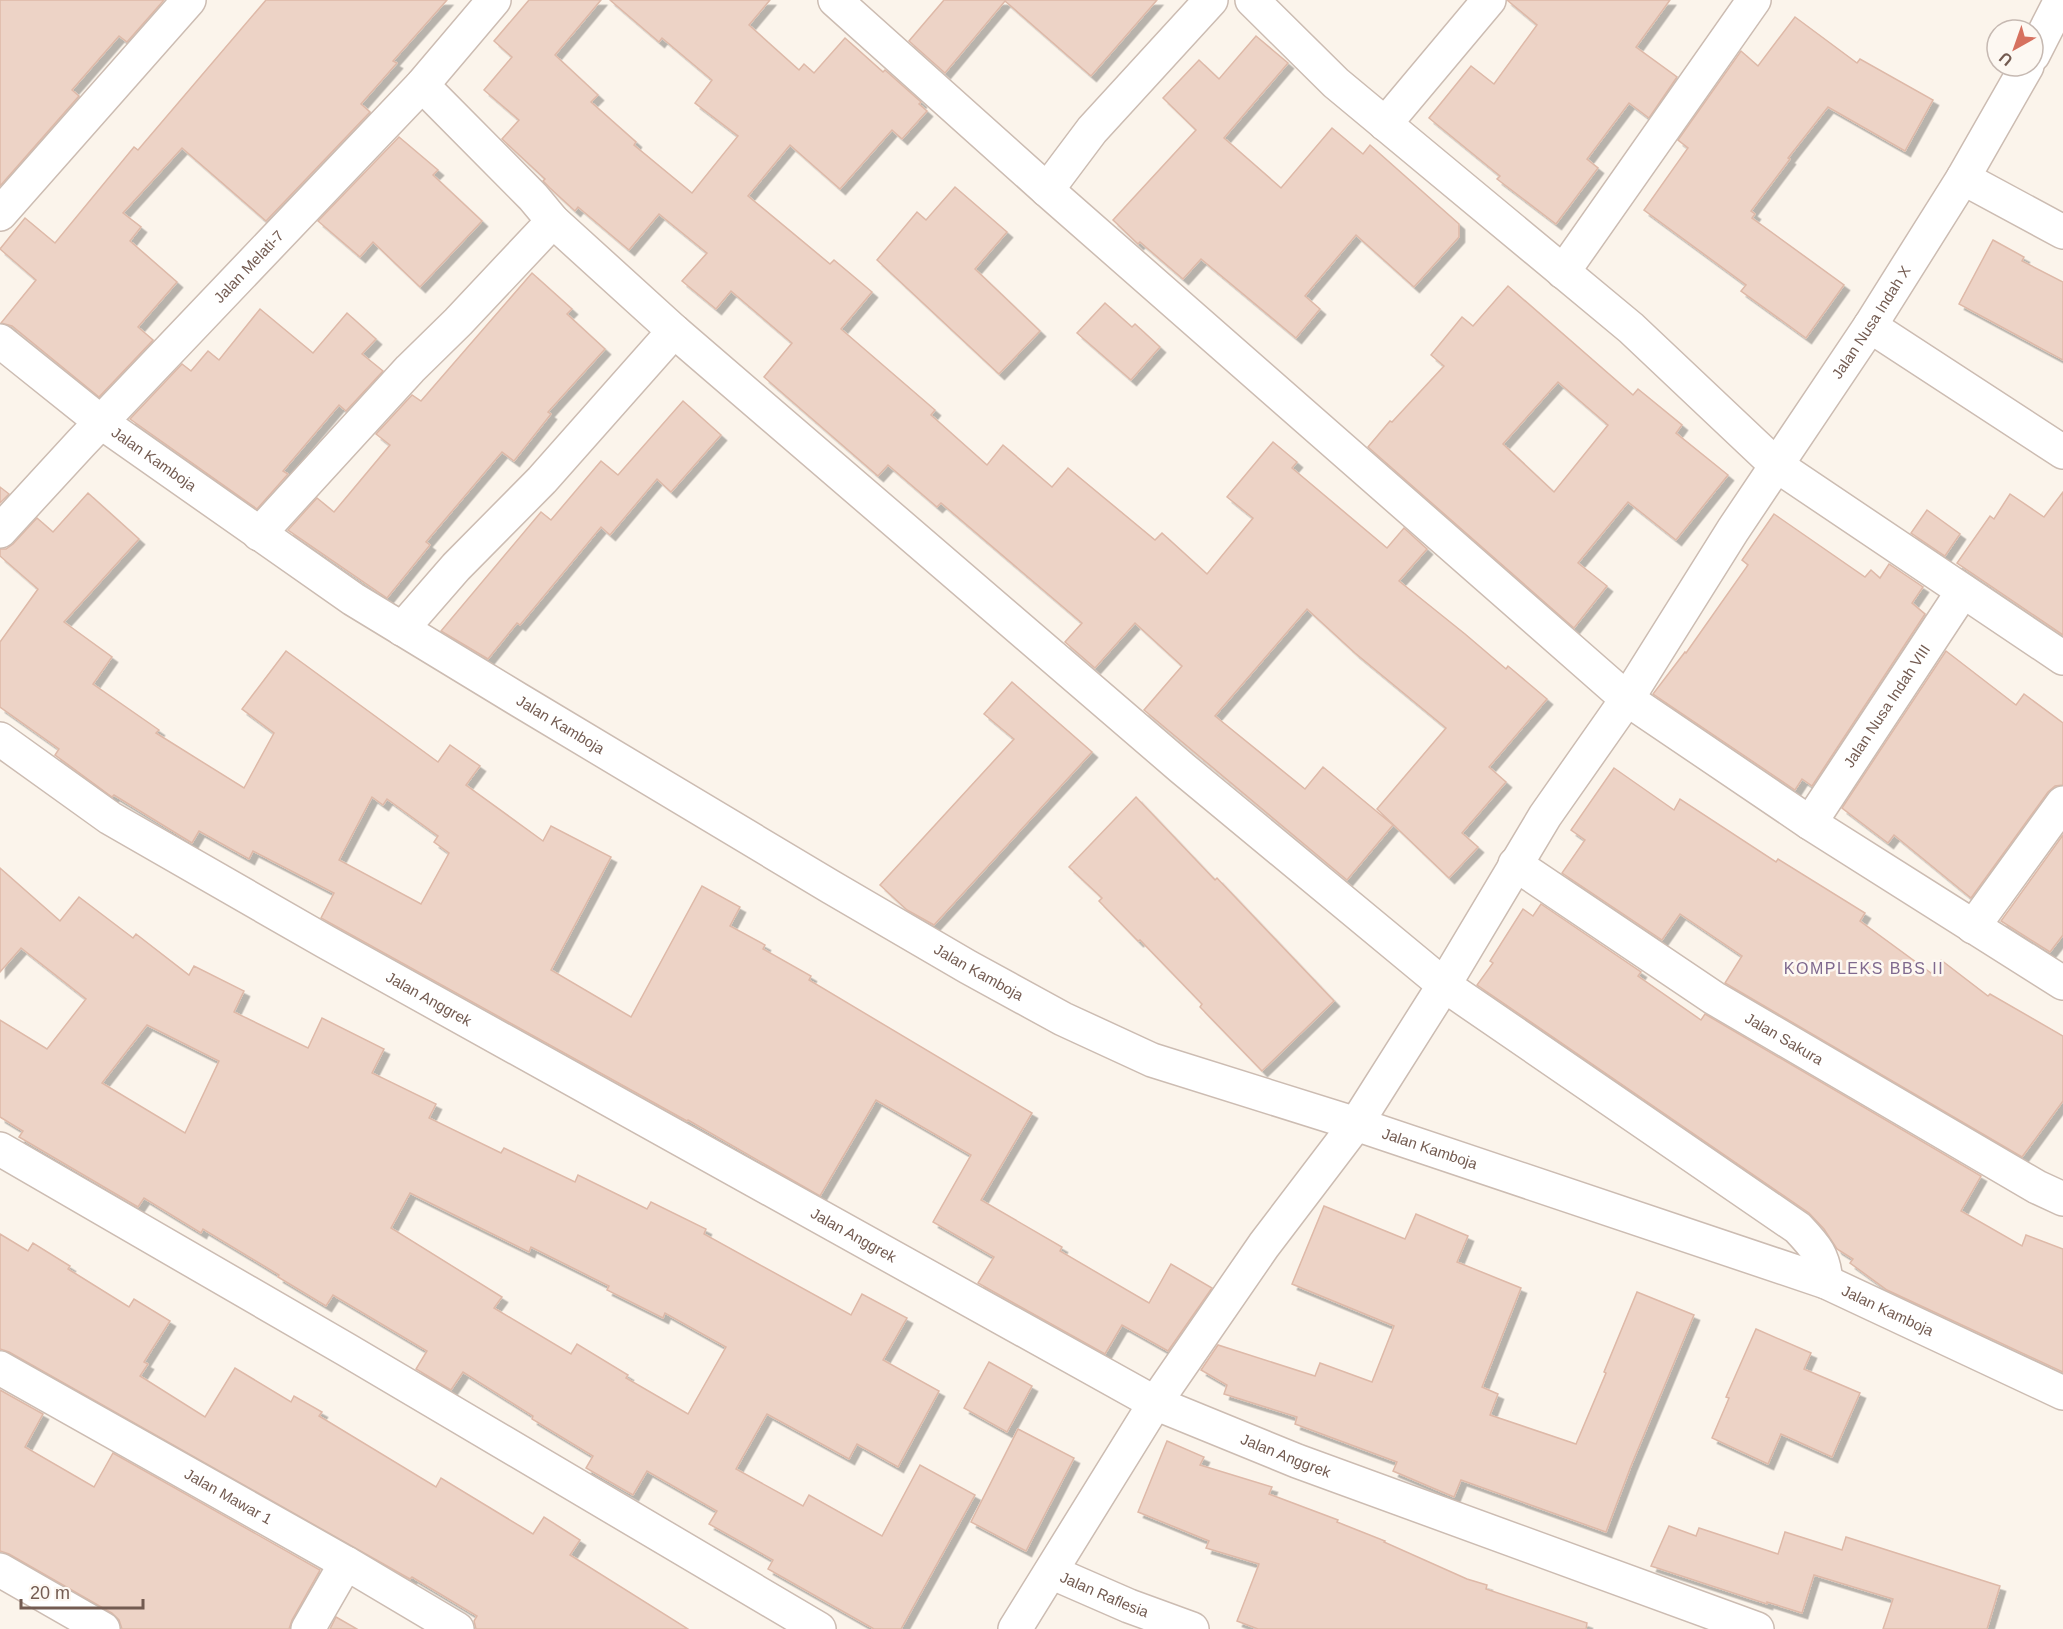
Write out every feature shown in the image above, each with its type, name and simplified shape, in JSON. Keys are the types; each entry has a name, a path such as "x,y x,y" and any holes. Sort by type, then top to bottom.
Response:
{"street":[{"path":"0,214 189,0"},
{"name":"Jalan Melati-7","path":"0,531 422,85 494,0"},
{"path":"835,0 1627,699 1810,823 2063,983"},
{"path":"1047,189 1092,130 1211,0"},
{"path":"1252,0 1336,83 1631,328 1776,465 2063,658"},
{"path":"1385,124 1489,0"},
{"path":"1563,272 1754,0"},
{"path":"2045,31 2061,0"},
{"name":"Jalan Nusa Indah X","path":"1015,1629 1155,1402 1264,1245 1356,1124 1444,985 1545,816 1627,699 1776,465 1870,326 1963,178 2020,78"},
{"path":"422,85 533,197 553,221 674,331 1182,768 1444,985 1798,1228 1817,1249 1825,1266 1827,1282"},
{"path":"1963,178 2063,232"},
{"path":"259,534 410,369 458,322 553,221"},
{"path":"1870,326 2063,452"},
{"path":"402,630 456,567 542,480 674,331"},
{"name":"Jalan Kamboja","path":"0,341 101,422 353,599 968,968 1062,1019 1152,1060 1356,1124 1827,1282 2063,1393"},
{"name":"Jalan Nusa Indah VIII","path":"1810,823 1963,591"},
{"name":"Jalan Anggrek","path":"0,739 110,818 326,942 1155,1402 1297,1461 1757,1629"},
{"path":"1973,927 2063,803"},
{"name":"Jalan Sakura","path":"1515,864 1714,998 2037,1187 2063,1199"},
{"path":"0,1149 347,1350 819,1629"},
{"name":"Jalan Mawar 1","path":"0,1368 346,1563 457,1629"},
{"path":"308,1629 346,1563"},
{"path":"0,1570 103,1629"},
{"name":"Jalan Raflesia","path":"1051,1572 1129,1606 1192,1629"}],"building":[{"path":"0,0 164,0 127,42 119,36 72,90 79,96 0,186"},
{"path":"266,0 447,0 393,61 397,63 361,104 370,112 266,221 182,148 123,213 141,227 130,241 177,282 138,327 153,340 99,397 12,326 1,323 36,280 0,249 25,218 55,243 134,147 138,150"},
{"path":"529,0 601,0 555,55 598,95 591,102 636,142 634,145 692,193 738,136 695,103 712,80 662,38 659,42 610,0 770,0 749,25 799,70 804,64 814,73 845,38 921,102 919,104 927,111 902,139 892,130 840,189 790,145 748,196 830,264 834,260 872,292 841,329 935,410 931,415 987,465 1003,445 1052,487 1068,468 1155,540 1162,533 1207,574 1253,518 1227,497 1273,442 1297,462 1292,468 1387,548 1404,528 1427,549 1399,581 1506,669 1508,666 1547,699 1489,767 1506,782 1462,833 1478,847 1449,878 1377,809 1446,728 1355,653 1307,609 1215,716 1305,789 1323,767 1393,825 1347,880 1144,710 1182,666 1135,623 1095,668 1065,642 1082,623 941,503 937,507 888,465 878,476 764,377 792,343 731,291 716,309 682,281 707,253 659,214 629,250 578,207 575,211 502,139 519,120 484,90 512,57 494,41"},
{"path":"944,0 1157,0 1091,76 1005,1 945,73 909,41"},
{"path":"1507,0 1670,0 1636,47 1677,77 1649,118 1629,103 1587,159 1598,168 1556,224 1497,179 1500,176 1429,118 1471,66 1494,84 1537,25"},
{"path":"1795,17 1857,63 1860,59 1933,100 1905,151 1828,107 1788,158 1790,159 1751,211 1755,214 1752,218 1844,285 1806,338 1741,291 1746,285 1644,210 1688,148 1678,140 1741,51 1758,66"},
{"path":"1256,36 1288,63 1224,138 1281,188 1332,128 1363,154 1370,145 1459,224 1459,237 1414,287 1356,235 1305,296 1320,309 1296,338 1201,259 1183,279 1140,242 1138,244 1113,220 1196,130 1163,98 1199,60 1219,79"},
{"path":"399,137 438,170 433,175 482,221 420,287 373,242 360,257 318,221"},
{"path":"955,187 1007,232 975,269 1040,331 999,374 877,260 917,212 926,220"},
{"path":"1993,240 2024,257 2022,261 2063,282 2063,360 1959,304"},
{"path":"532,273 572,309 567,314 605,349 548,412 551,414 514,461 502,452 426,542 430,545 387,598 288,530 317,498 334,512 390,445 376,434 412,395 421,401"},
{"path":"1508,286 1633,395 1638,389 1682,425 1676,433 1728,475 1676,540 1628,502 1578,563 1607,586 1574,628 1368,447 1444,366 1431,355 1462,317 1473,326","holes":["1558,382 1608,425 1554,492 1503,444"]},
{"path":"1105,303 1132,327 1135,324 1160,347 1131,380 1077,333"},
{"path":"260,309 313,353 347,313 376,339 362,354 383,371 346,411 339,405 283,471 288,474 257,509 130,419 182,364 191,371 208,351 219,360"},
{"path":"683,401 721,435 671,492 657,479 610,535 601,527 520,625 517,623 488,659 441,631 541,512 551,520 601,461 618,475"},
{"path":"0,487 9,494 0,503"},
{"path":"2063,492 2063,635 1957,563 1990,516 1994,519 2010,494 2044,517"},
{"path":"88,493 139,539 64,622 112,657 93,684 159,730 156,733 244,788 274,733 242,709 286,651 438,762 450,745 480,766 466,785 543,841 551,826 611,857 551,970 631,1017 702,886 740,907 730,926 765,945 763,949 811,976 809,980 1032,1113 981,1200 1062,1247 1060,1251 1149,1303 1171,1264 1212,1288 1168,1351 1122,1325 1105,1354 978,1283 994,1257 933,1222 971,1155 876,1100 820,1196 688,1120 321,918 334,893 253,851 249,859 199,831 192,843 114,795 112,797 55,755 59,749 0,707 0,642 38,589 0,556 0,549 6,549 13,544 37,518 53,532","holes":["372,797 383,805 387,799 438,836 434,842 449,853 421,904 339,860"]},
{"path":"1927,510 1960,534 1945,556 1911,533"},
{"path":"1774,514 1865,577 1871,570 1880,578 1889,564 1923,587 1912,603 1925,614 1812,786 1802,779 1795,790 1653,694 1686,653 1748,565 1742,560"},
{"path":"1946,651 2016,705 2024,694 2063,723 2063,785 2055,786 2048,792 1971,898 1894,835 1888,843 1842,808"},
{"path":"1012,682 1092,752 934,925 907,910 880,885 1014,739 984,714"},
{"path":"1614,768 1674,810 1680,799 1776,862 1778,859 1865,913 1860,921 1931,973 1941,960 1988,996 1990,994 2063,1036 2063,1101 2022,1157 1725,983 1742,956 1680,914 1662,940 1562,873 1585,840 1571,830"},
{"path":"1136,797 1334,1001 1262,1071 1200,1007 1202,1004 1099,901 1102,898 1069,867"},
{"path":"2063,835 2063,935 2050,952 2001,921"},
{"path":"0,868 60,921 79,897 133,938 136,934 189,975 194,966 244,991 234,1012 308,1048 322,1018 384,1049 372,1073 436,1104 429,1118 501,1153 504,1148 575,1182 578,1175 647,1209 651,1202 706,1229 704,1234 851,1315 862,1294 907,1318 883,1360 939,1391 898,1467 857,1444 849,1459 767,1414 736,1469 803,1506 809,1495 882,1536 920,1465 975,1495 901,1629 874,1629 768,1569 773,1560 709,1524 717,1511 647,1471 633,1495 586,1468 593,1456 532,1419 533,1416 463,1372 451,1390 416,1369 427,1351 333,1295 326,1306 203,1229 201,1233 144,1198 138,1207 19,1137 23,1131 0,1117 0,1020 47,1049 86,999 21,948 0,972","holes":["147,1025 219,1061 185,1133 102,1083","410,1193 529,1252 531,1247 609,1286 607,1290 663,1318 665,1313 726,1347 688,1414 626,1378 628,1375 577,1344 571,1354 494,1308 502,1297 391,1228"]},
{"path":"1541,904 1641,972 1638,976 1701,1020 1705,1014 1981,1176 1961,1211 2022,1246 2026,1235 2063,1249 2063,1372 1887,1290 1850,1263 1853,1259 1837,1249 1824,1229 1809,1213 1477,985 1493,963 1490,961 1523,909 1533,916"},
{"path":"1324,1206 1405,1239 1416,1214 1468,1236 1457,1262 1521,1288 1482,1387 1498,1394 1490,1415 1576,1444 1637,1292 1694,1315 1606,1532 1461,1480 1454,1497 1393,1471 1397,1462 1295,1424 1297,1417 1224,1394 1227,1385 1201,1370 1218,1345 1315,1376 1320,1363 1372,1382 1394,1326 1292,1284"},
{"path":"0,1234 28,1251 33,1243 70,1266 68,1269 129,1307 134,1299 170,1321 144,1362 148,1364 140,1376 205,1417 235,1368 291,1402 294,1396 322,1412 319,1416 436,1487 441,1478 533,1534 544,1517 580,1540 570,1555 688,1629 476,1629 474,1621 477,1616 412,1577 410,1579 0,1349"},
{"path":"1756,1329 1811,1353 1804,1369 1860,1393 1832,1457 1781,1434 1768,1464 1712,1438 1729,1398 1726,1397"},
{"path":"989,1362 1032,1386 1007,1432 964,1408"},
{"path":"0,1390 43,1414 25,1447 94,1487 113,1453 320,1570 289,1629 122,1629 119,1620 112,1613 0,1551"},
{"path":"1018,1429 1074,1458 1026,1551 971,1522"},
{"path":"1167,1441 1204,1457 1200,1465 1272,1487 1269,1494 1338,1520 1337,1522 1385,1541 1467,1579 1487,1585 1486,1589 1587,1623 1586,1629 1258,1629 1237,1621 1259,1564 1206,1548 1209,1541 1138,1512"},
{"path":"1669,1526 1696,1536 1699,1528 1778,1554 1785,1532 1842,1550 1846,1537 2000,1586 1987,1629 1883,1629 1893,1599 1814,1575 1802,1613 1767,1602 1767,1604 1651,1566"},
{"path":"336,1617 357,1629 330,1629"}],"district":[{"name":"KOMPLEKS BBS II","path":"1864,968"}]}
